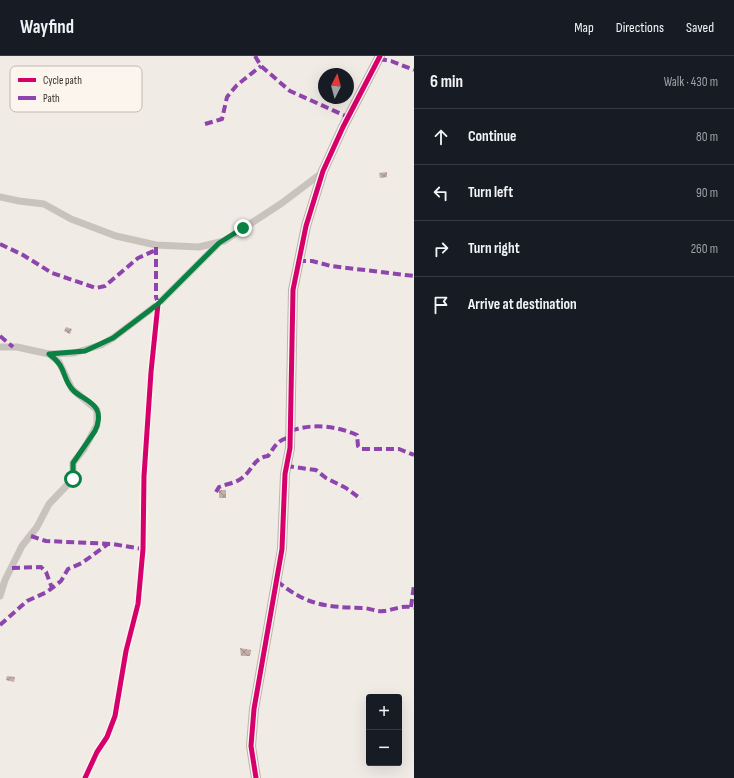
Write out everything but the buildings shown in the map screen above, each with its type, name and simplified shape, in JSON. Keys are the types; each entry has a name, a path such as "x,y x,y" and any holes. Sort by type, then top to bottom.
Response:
{"street":[{"path":"256,778 252,746 254,710 282,549 285,474 290,448 293,290 306,226 323,172 343,127 380,56"},
{"path":"0,347 17,347 49,354 85,351 101,345 113,338 158,304 219,243 282,203 323,172"},
{"path":"0,197 44,204 71,219 108,234 150,244 184,248 219,243"},
{"path":"85,778 97,752 107,737 115,716 126,651 137,611 143,549 144,476 151,372 158,304"},
{"path":"0,596 3,584 20,549 38,527 50,504 73,479 73,463 84,449 97,426 97,410 72,389 59,362 49,354"}],"marked path":[{"path":"255,56 261,66 290,91 348,117"},
{"path":"379,59 391,61 414,70"},
{"path":"205,124 222,119 227,97 237,85 261,66"},
{"path":"0,244 23,255 52,273 96,288 105,286 138,258 156,250"},
{"path":"156,247 156,297 158,304"},
{"path":"298,261 312,261 331,266 414,276"},
{"path":"0,336 13,347"},
{"path":"291,431 315,426 341,429 357,435 358,446 361,449 399,449 414,455"},
{"path":"216,492 219,487 240,480 259,459 268,456 279,442 291,437"},
{"path":"286,466 316,470 326,478 346,488 361,499"},
{"path":"31,536 46,541 112,544 143,549"},
{"path":"0,625 27,601 47,592 61,581 68,569 82,563 108,544"},
{"path":"12,568 41,567 46,572 52,588"},
{"path":"277,581 287,589 307,600 326,605 365,608 381,611 403,607 414,608"},
{"path":"411,607 414,585"}],"cycle path":[{"path":"256,778 251,746 254,709 282,549 285,474 290,448 293,290 306,226 323,171 343,127 380,56"},
{"path":"85,778 97,752 107,737 115,716 126,651 138,604 143,549 144,476 151,372 158,304"}],"route":[{"path":"73,479 71,468 75,459 84,449 91,435 95,431 98,414 95,406 79,396 72,389 66,379 63,368 59,362 49,354 85,351 101,345 113,338 158,304 182,282 219,243 243,228"}]}
